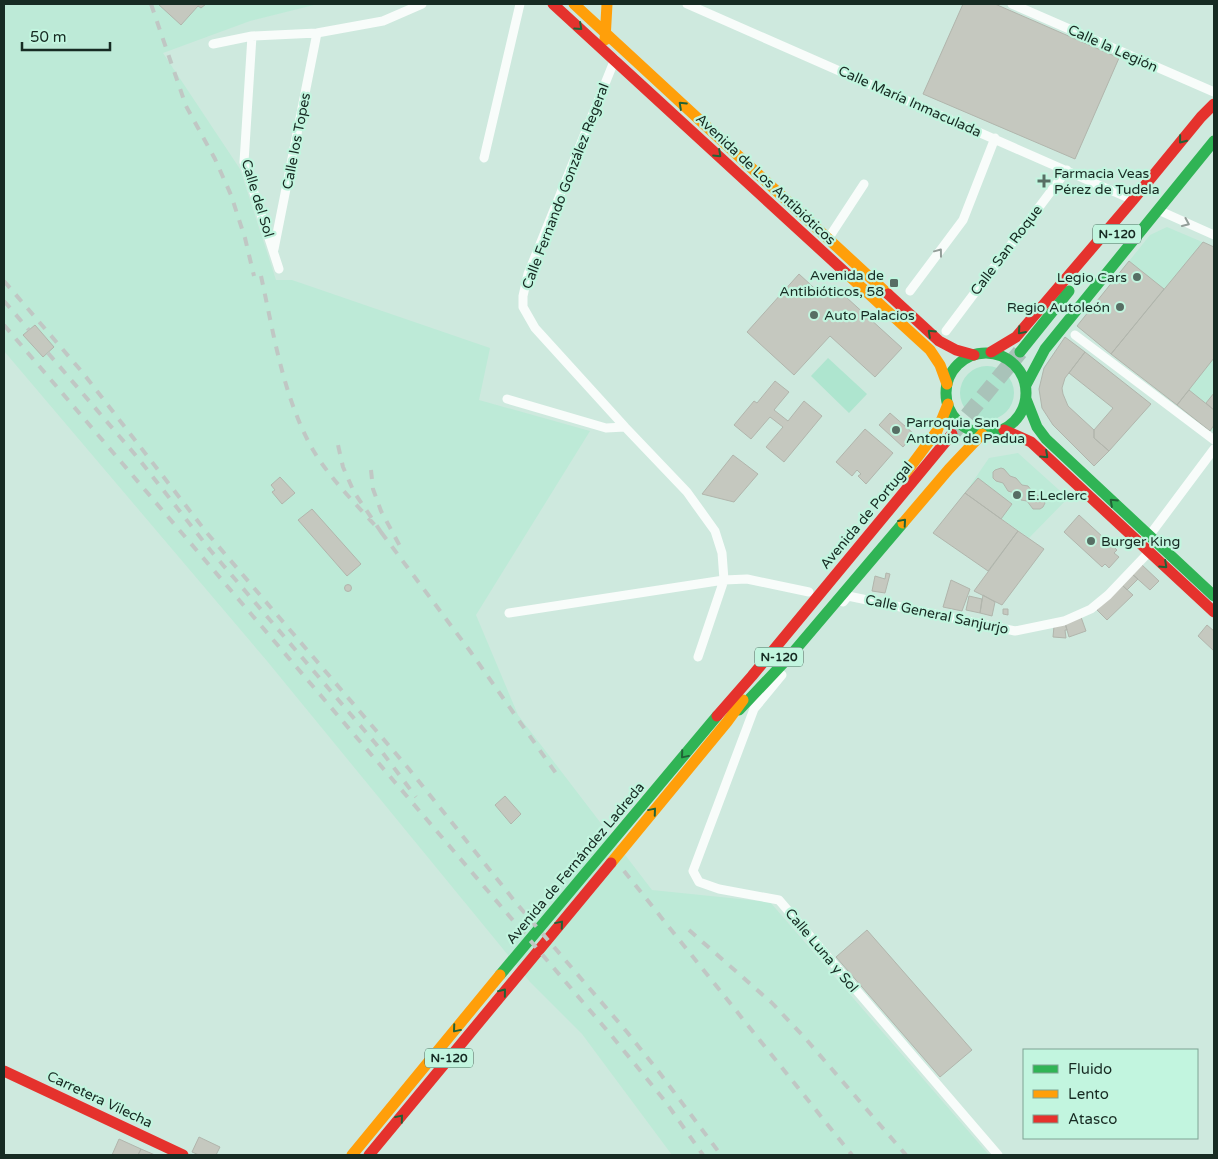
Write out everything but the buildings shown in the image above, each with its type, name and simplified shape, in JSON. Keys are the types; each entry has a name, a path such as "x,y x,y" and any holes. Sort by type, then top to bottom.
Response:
{"main road":[{"name":"Avenida de Los Antibióticos","path":"553,4 930,350 940,365 947,384"},
{"name":"Avenida de Los Antibióticos","path":"574,4 939,341 956,350 974,355"},
{"path":"605,50 607,4"},
{"path":"716,717 752,665 929,443 941,423 948,404 947,384 957,366 965,359 974,355 991,352 1016,337 1133,200 1201,116 1214,104"},
{"name":"N-120","path":"1214,116 1023,354 1214,129"},
{"path":"1026,385 1045,349 1214,142"},
{"path":"948,404 963,426 975,433 992,434 1004,430 1020,416 1026,399 1026,385 1022,376 1014,364 1001,355 991,352"},
{"path":"1026,399 1037,427 1046,439 1214,596"},
{"path":"1004,430 1031,442 1214,612"},
{"path":"727,722 790,656 949,469 982,434"},
{"name":"Avenida de Portugal","path":"827,592 954,437"},
{"name":"Avenida de Fernández Ladreda","path":"369,1155 727,722 827,592"},
{"name":"Avenida de Fernández Ladreda","path":"352,1155 613,839 716,717 827,592"},
{"name":"Carretera Vilecha","path":"4,1071 183,1155"},
{"path":"342,1155 388,1100 417,1076"}],"street":[{"path":"213,44 252,36 318,33 383,21 422,4"},
{"path":"484,158 520,4"},
{"name":"Calle María Inmaculada","path":"687,4 1133,200"},
{"name":"Calle la Legión","path":"1012,4 1214,92"},
{"name":"Calle los Topes","path":"274,250 318,33"},
{"name":"Calle del Sol","path":"252,36 244,162 280,269"},
{"name":"Calle Fernando González Regeral","path":"615,60 528,274 523,296 523,308 535,328 624,427 687,492 715,531 722,553 724,580 698,657"},
{"path":"910,291 963,220 995,138"},
{"name":"Calle San Roque","path":"946,331 1067,170"},
{"path":"828,239 864,184"},
{"path":"1158,210 1214,235"},
{"path":"1075,335 1214,440"},
{"path":"507,399 606,428 624,427"},
{"path":"1149,536 1214,450"},
{"name":"Calle General Sanjurjo","path":"848,596 1015,631 1064,621 1091,609 1108,595 1149,552"},
{"path":"509,612 724,580 747,579 809,592"},
{"name":"Calle Luna y Sol","path":"848,596 754,709 693,871 699,882 718,889 779,900 998,1155"}],"shaded area":[{"path":"4,4 318,4 250,21 163,53 240,169 276,280 292,280 490,348 479,400 590,431 476,615 518,715 652,890 770,902 989,1155 672,1155 582,1034 530,982 267,661 4,351"},
{"path":"1167,227 1214,247 1214,431 1210,431 1077,326 1150,235"},
{"path":"828,358 867,394 849,413 811,376"},
{"path":"987,366 997,368 1006,374 1012,383 1014,393 1012,403 1006,412 997,418 987,420 977,418 968,412 962,403 960,393 962,383 968,374 977,368"},
{"name":"E.Leclerc","path":"1018,453 1068,498 1029,538 965,493 989,458"}],"tunnel":[{"path":"952,434 1020,352"}],"railway":[{"path":"151,4 186,106 215,159 231,195 245,238 254,276"},
{"path":"261,276 275,343 294,409 303,430 313,450 328,472 381,532 354,492 343,467 338,445"},
{"path":"4,281 83,373 207,533 409,769 517,904 627,1032 721,1155"},
{"path":"4,301 29,330"},
{"path":"4,325 611,1035 665,1101 703,1155"},
{"path":"48,353 138,458 211,551 376,744 416,797"},
{"path":"371,470 373,489 381,511 401,548"},
{"path":"381,532 470,651 560,779"},
{"path":"624,871 852,1155"},
{"path":"689,930 772,1003 805,1038 906,1155"}],"traffic: fast":[{"path":"1026,385 1045,349 1214,141"},
{"path":"1020,352 1069,291"},
{"path":"986,353 1001,356 1014,365 1023,378 1026,393 1023,408 1014,421 1001,430 986,433 971,430 958,421 949,408 946,393 949,378 958,365 971,356 986,353"},
{"path":"1026,399 1037,427 1046,439 1214,596"},
{"path":"739,710 790,656 903,523"},
{"path":"500,975 717,716"}],"traffic: slow":[{"path":"574,4 888,294"},
{"path":"605,40 607,4"},
{"path":"847,274 930,350 940,365 947,384"},
{"path":"902,478 937,431 948,404"},
{"path":"903,523 982,434"},
{"path":"611,863 743,700"},
{"path":"352,1155 500,975"}],"traffic: jam":[{"path":"553,4 847,274"},
{"path":"991,352 1016,337 1214,104"},
{"path":"888,294 939,341 956,350 974,355"},
{"path":"1004,430 1031,442 1214,612"},
{"path":"717,716 952,434"},
{"path":"369,1155 611,863"},
{"path":"4,1071 183,1155"}],"place":[{"name":"Farmacia Veas Pérez de Tudela","path":"1044,181"},
{"name":"Legio Cars","path":"1137,277"},
{"name":"Avenida de Antibióticos, 58","path":"894,283"},
{"name":"Regio Autoleón","path":"1120,307"},
{"name":"Auto Palacios","path":"814,315"},
{"name":"Parroquia San Antonio de Padua","path":"896,430"},
{"name":"E.Leclerc","path":"1017,495"},
{"name":"Burger King","path":"1091,541"}]}
